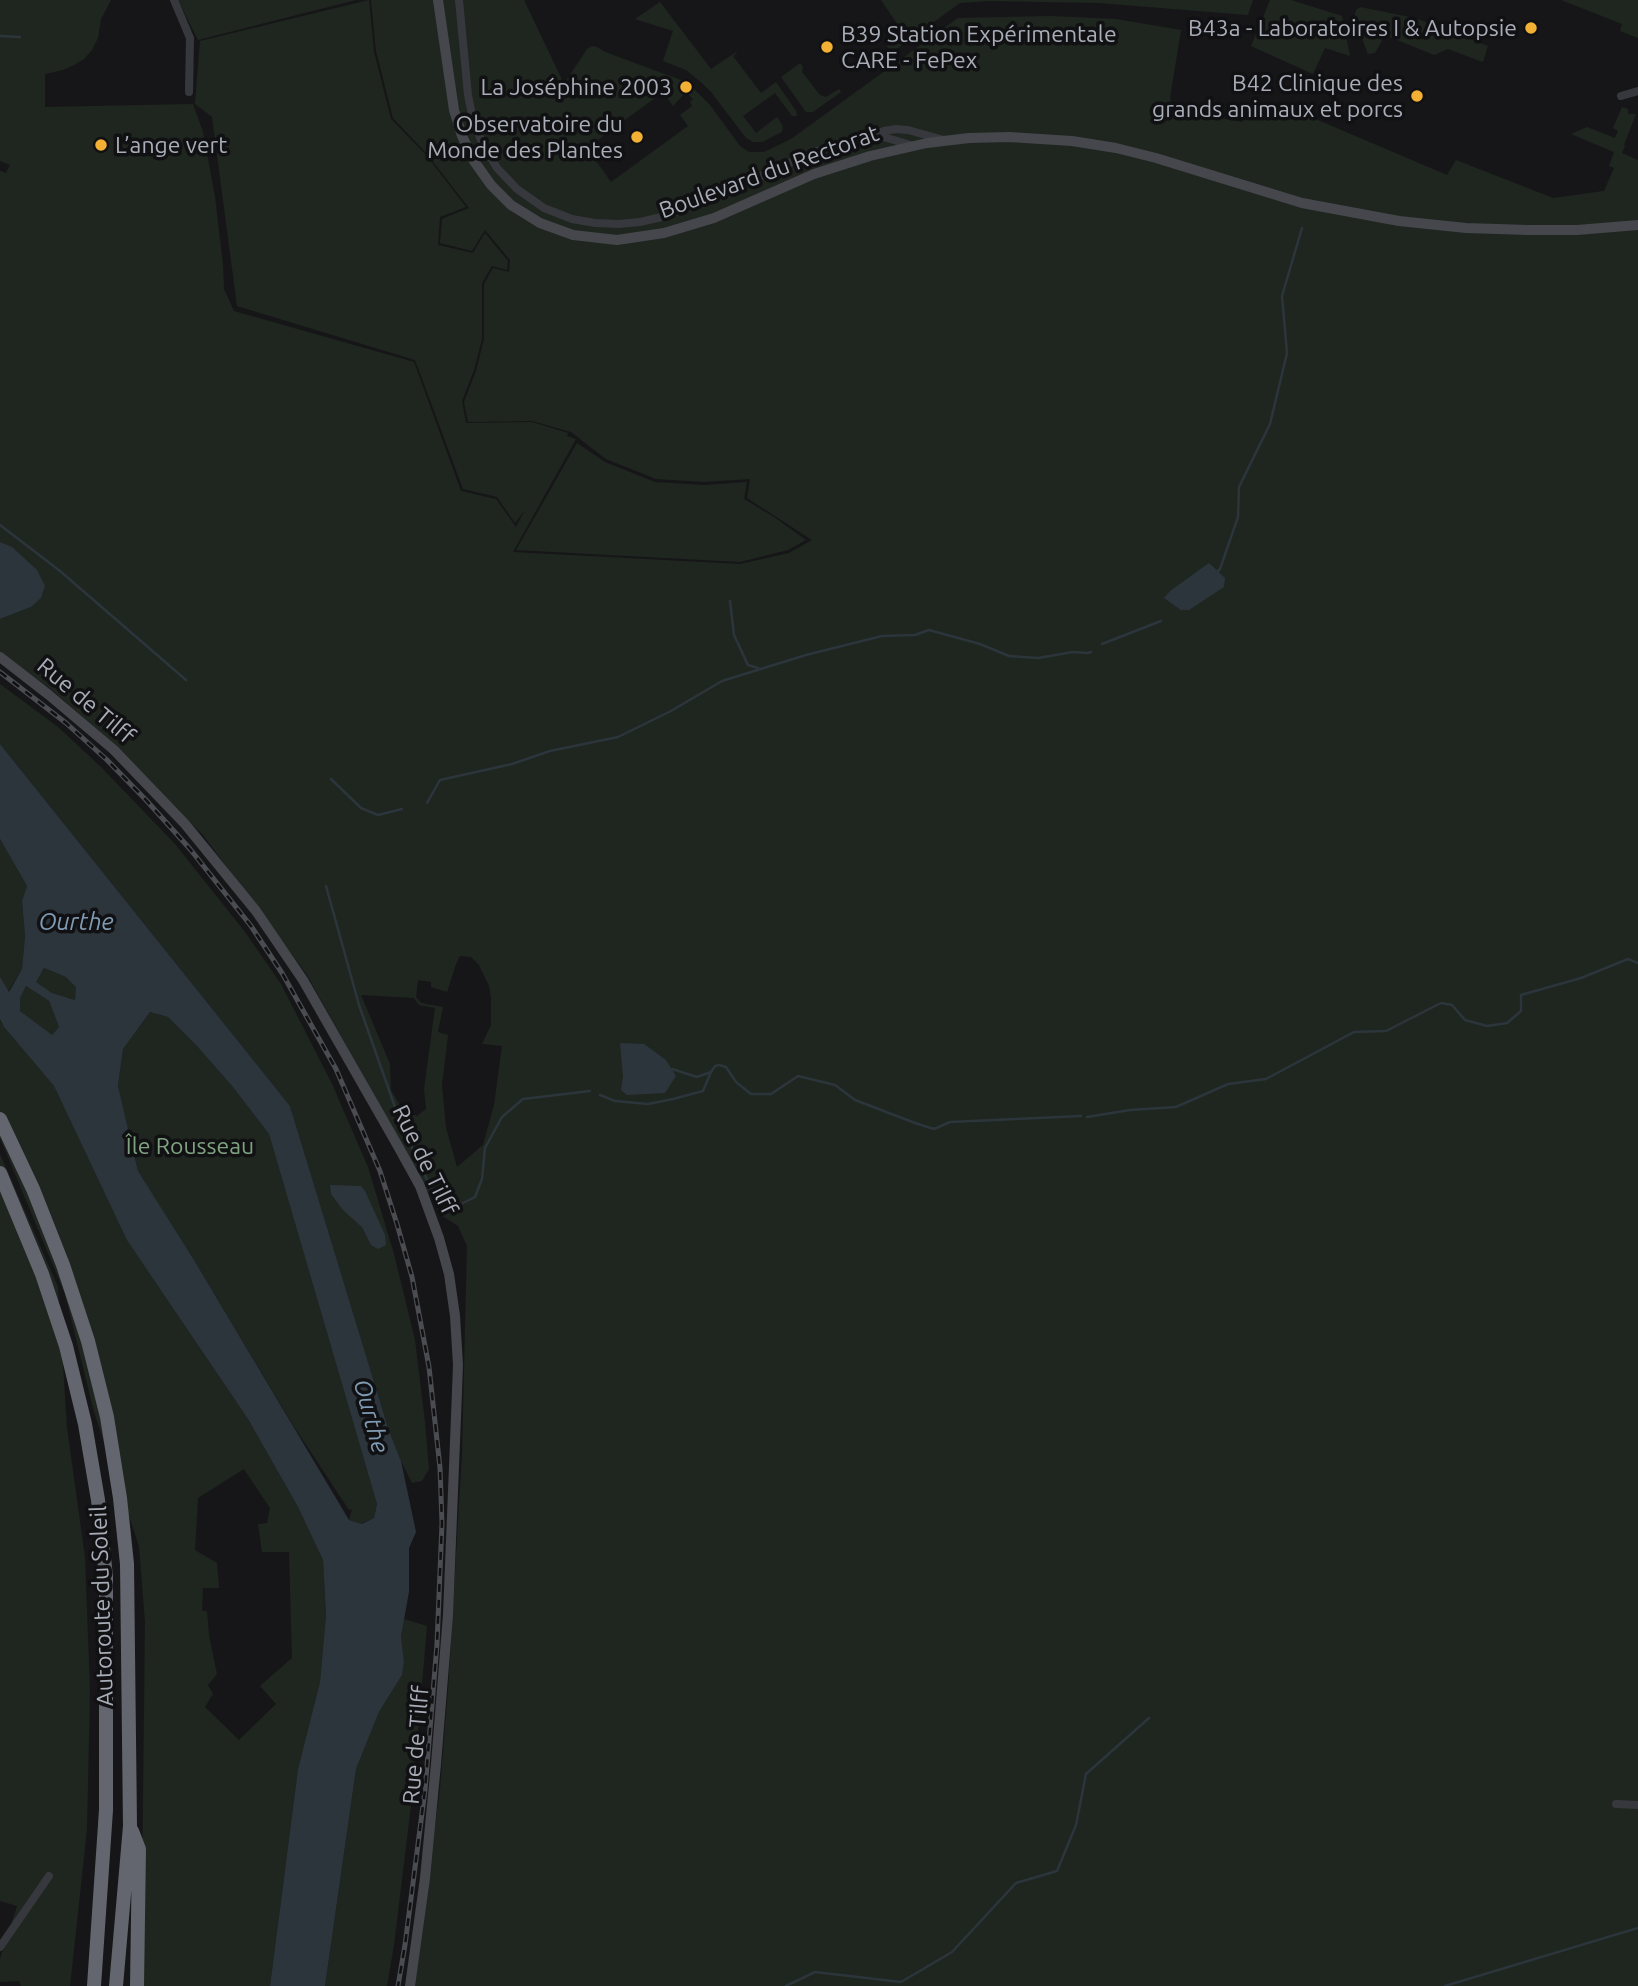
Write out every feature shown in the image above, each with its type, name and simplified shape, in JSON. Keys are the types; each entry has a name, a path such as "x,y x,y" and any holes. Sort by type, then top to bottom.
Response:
{"highway":[{"name":"Autoroute du Soleil","path":"0,1119 33,1189 63,1265 88,1341 107,1417 120,1498 128,1564 130,1826 117,1986"},
{"name":"Autoroute du Soleil","path":"0,1173 42,1274 66,1346 85,1424 98,1500 106,1577 106,1810 94,1986"},
{"path":"130,1826 139,1849 137,1986"}],"main road":[{"name":"Boulevard du Rectorat","path":"438,0 453,103 467,148 482,173 501,196 526,215 555,230 591,238 617,240 664,233 714,218 832,167 879,153 948,141 1009,137 1051,138 1097,144 1149,156 1302,203 1399,221 1494,229 1577,230 1638,225"},
{"name":"Rue de Tilff","path":"0,657 72,714 131,768 185,824 256,911 303,980 399,1148 420,1186 439,1238 449,1273 456,1316 457,1417 448,1615 436,1764 425,1878 410,1986"}],"street":[{"path":"174,0 190,38 189,92"},
{"path":"459,0 468,95 473,120 481,140 497,168 517,189 544,208 572,219 619,223 640,222 666,216 809,154 871,134 896,129 948,141"},
{"path":"1621,96 1638,91"},
{"path":"871,134 914,146"},
{"path":"1616,1804 1638,1805"},
{"path":"0,1947 49,1876"}],"green space":[{"path":"0,0 111,0 101,19 98,38 84,59 63,70 45,74 45,107 193,104 203,132 215,197 224,289 234,311 414,362 461,491 496,499 516,527 525,510 515,523 497,497 463,489 415,360 237,306 212,117 195,104 200,41 369,0 374,52 391,119 426,155 466,207 440,217 438,245 473,253 485,233 508,261 507,270 492,266 482,283 482,339 462,401 466,423 532,422 568,433 567,436 576,439 513,552 740,564 789,553 812,540 747,498 750,479 704,482 656,479 606,459 571,432 532,421 468,422 464,402 484,339 484,284 493,268 509,272 510,260 485,230 472,251 440,243 442,219 469,208 427,154 393,118 376,51 371,0 524,0 564,84 587,49 597,47 691,86 710,105 740,146 749,152 764,152 791,139 958,18 1051,16 1116,19 1181,30 1170,98 1181,111 1242,122 1243,117 1255,110 1255,101 1296,118 1299,112 1447,175 1456,160 1553,198 1604,191 1614,168 1609,166 1614,152 1571,134 1587,127 1615,138 1618,131 1613,128 1622,107 1628,109 1628,114 1636,114 1622,153 1638,160 1638,1986 413,1986 440,1789 448,1690 462,1455 467,1246 458,1226 441,1215 307,975 203,835 99,731 53,691 0,652 0,619 31,607 44,592 0,542 0,171 6,173 10,165 0,161","holes":["663,92 673,106 686,92 693,99 690,102 692,106 680,115 688,126 611,182 587,148","460,956 471,957 479,965 489,986 491,998 491,1025 482,1044 502,1046 494,1105 483,1145 457,1167 446,1128 442,1085 448,1035 438,1032 443,1007 421,1003 416,997 418,980 431,982 431,987 447,992","361,995 414,998 419,1005 435,1008 424,1089 426,1109 417,1116 404,1112 391,1090 390,1064"]},
{"path":"178,0 356,0 198,40"},
{"path":"881,0 1253,0 1248,15 1099,3 960,3 891,53 887,46 902,31"},
{"path":"1270,0 1291,0 1342,16 1350,56 1325,48 1313,74 1251,46"},
{"path":"1561,0 1638,0 1638,38 1620,31 1622,24"},
{"path":"660,2 711,69 736,52 733,56 761,93 776,82 797,116 792,116 775,93 743,116 756,133 777,117 783,126 782,132 762,142 753,142 746,138 702,83 686,70 663,61 673,31 635,19"},
{"path":"1360,7 1415,18 1488,46 1483,62 1448,49 1434,55 1385,35 1375,53 1368,54 1354,18"},
{"path":"800,63 802,72 820,95 826,97 839,89 841,92 813,112 806,112 781,77"},
{"path":"577,443 605,462 655,482 704,485 747,482 744,499 806,540 788,550 740,562 516,550"},
{"path":"0,684 58,727 101,767 175,844 245,932 281,984 332,1084 368,1167 394,1254 415,1340 429,1469 422,1481 412,1483 389,1431 290,1106 0,744"},
{"path":"0,839 27,886 22,901 25,936 22,969 8,992 0,977"},
{"path":"44,968 66,977 77,987 75,1000 52,993 35,982"},
{"path":"26,986 49,1001 59,1027 51,1036 20,1011 20,998"},
{"name":"Île Rousseau","path":"150,1012 168,1017 197,1046 269,1134 377,1504 374,1518 361,1524 349,1520 352,1509 349,1510 293,1425 138,1171 118,1086 123,1049"},
{"path":"0,1020 54,1086 127,1239 248,1419 298,1507 323,1560 326,1615 320,1682 298,1769 270,1986 141,1986 145,1622 139,1546 94,1412 65,1294 0,1138","holes":["244,1469 270,1508 267,1523 258,1524 262,1552 289,1552 292,1658 260,1686 276,1704 239,1740 205,1707 213,1694 208,1685 217,1674 207,1611 202,1611 203,1588 219,1588 217,1563 195,1550 198,1498"]},
{"path":"0,1154 58,1287 67,1428 85,1557 90,1691 87,1829 70,1986 21,1986 19,1981 0,1982 0,1959 17,1906 0,1901"},
{"path":"404,1619 427,1626 413,1789 387,1986 325,1986 356,1769 379,1712 402,1675 404,1662 401,1636"}],"water":[{"path":"0,542 12,547 37,570 45,586 41,598 31,607 0,619"},
{"path":"1209,563 1225,578 1224,587 1189,610 1181,610 1164,598 1170,591"},
{"name":"Ourthe","path":"0,744 290,1106 389,1431 401,1461 416,1532 409,1548 409,1592 401,1636 404,1662 402,1675 379,1712 356,1769 325,1986 270,1986 298,1769 320,1682 326,1615 323,1560 298,1507 248,1419 127,1240 54,1086 0,1019 0,977 9,992 22,969 25,936 22,901 27,886 0,839","holes":["44,968 66,977 76,987 75,1000 52,993 36,982","26,986 49,1001 59,1027 52,1035 20,1011 20,998","150,1012 168,1017 232,1086 269,1134 377,1504 374,1518 362,1524 349,1520 138,1171 118,1086 123,1049"]},
{"path":"620,1043 644,1044 666,1060 676,1076 665,1093 627,1095 621,1090 623,1076"},
{"path":"330,1185 361,1186 385,1235 386,1245 378,1249 371,1245 362,1227 343,1210 331,1194"}],"waterway":[{"path":"0,36 20,37"},
{"path":"1217,572 1238,517 1239,487 1270,424 1287,353 1282,296 1302,228"},
{"path":"0,525 60,571 186,680"},
{"path":"730,601 734,635 748,665 758,668"},
{"path":"1102,644 1161,621"},
{"path":"427,803 440,780 512,764 550,751 618,737 671,711 722,681 806,655 882,636 915,635 929,630 980,644 1009,656 1038,658 1091,652"},
{"path":"331,779 361,808 378,815 402,809"},
{"path":"326,886 359,1005 402,1127 442,1211"},
{"path":"1087,1117 1130,1110 1176,1107 1228,1084 1266,1079 1354,1032 1386,1031 1441,1003 1452,1005 1465,1020 1487,1026 1507,1023 1521,1011 1521,995 1581,978 1628,959 1638,963"},
{"path":"672,1069 697,1077 711,1072 715,1066 726,1067 736,1082 751,1094 771,1094 798,1076 835,1085 855,1100 934,1129 950,1122 1081,1116"},
{"path":"600,1095 615,1101 648,1104 673,1099 703,1091 711,1072"},
{"path":"463,1203 475,1197 482,1179 485,1148 502,1117 523,1099 590,1091"},
{"path":"786,1986 815,1972 901,1982 952,1952 1016,1883 1057,1871 1076,1825 1086,1774 1149,1718"},
{"path":"1445,1986 1638,1928"}],"railway":[{"path":"0,672 66,723 107,760 190,849 251,926 282,973 336,1069 380,1171 397,1224 412,1277 429,1367 440,1468 442,1523 437,1644 425,1790 398,1986"}],"place":[{"name":"B43a - Laboratoires I & Autopsie","path":"1531,28"},
{"name":"B39 Station Expérimentale CARE - FePex","path":"827,47"},
{"name":"La Joséphine 2003","path":"686,87"},
{"name":"B42 Clinique des grands animaux et porcs","path":"1417,96"},
{"name":"Observatoire du Monde des Plantes","path":"637,137"},
{"name":"L’ange vert","path":"101,145"}]}
